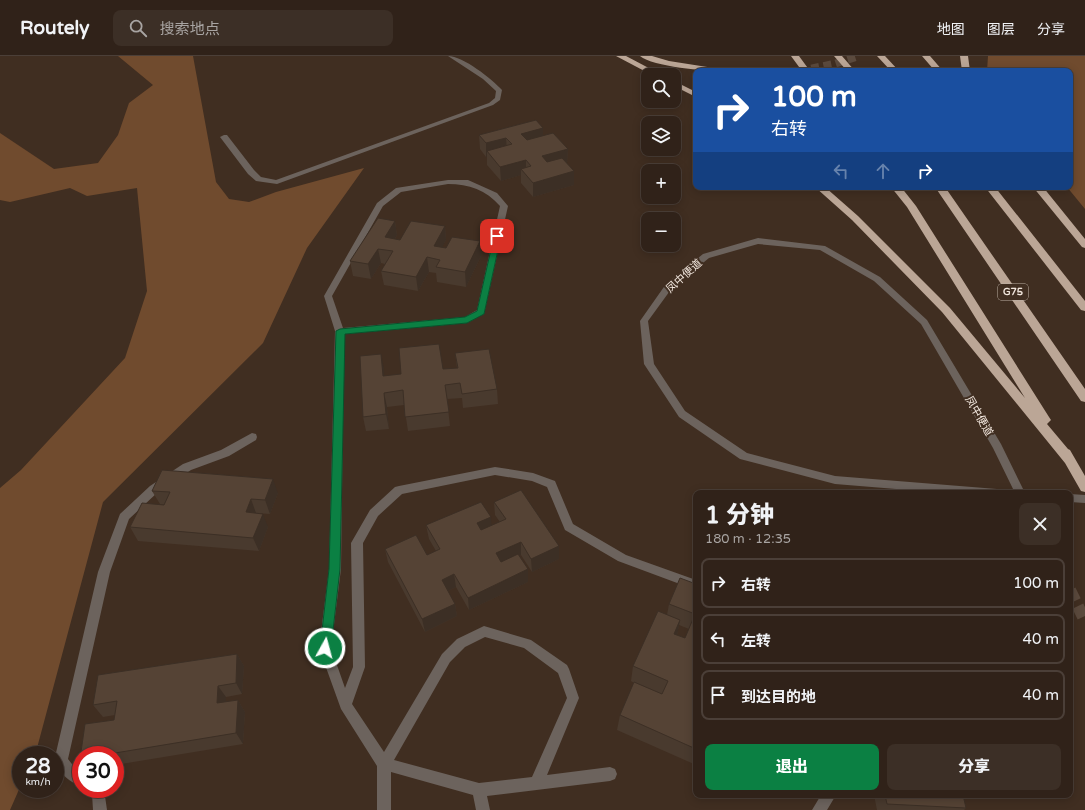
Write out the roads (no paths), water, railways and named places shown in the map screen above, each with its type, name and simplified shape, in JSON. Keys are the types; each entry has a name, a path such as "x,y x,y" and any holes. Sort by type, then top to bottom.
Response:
{"highway":[{"path":"620,56 644,68"},
{"path":"644,56 668,63 700,68"},
{"path":"795,56 804,68"},
{"path":"838,56 848,68"},
{"path":"881,56 892,68"},
{"path":"926,56 936,68"},
{"path":"964,56 966,68"},
{"path":"681,87 693,93"},
{"path":"823,190 860,223 946,310 1070,460"},
{"path":"898,190 911,206 1070,460 1085,487"},
{"name":"G75","path":"942,190 1085,398"},
{"path":"992,190 1085,308"},
{"path":"1040,190 1085,245"}],"street":[{"path":"224,137 251,172 259,179 278,182 491,104 498,99 499,90 485,78 451,56"},
{"path":"340,331 467,320 481,312 504,206 494,195 465,182 448,182 399,190 380,206 328,296 340,331 335,569 325,648 345,705 384,764 479,790 610,774"},
{"name":"凤中便道","path":"960,490 835,480 744,456 682,414 649,364 644,321 669,286 706,256 758,241 822,248 877,279 924,322 997,447 1018,490"},
{"path":"72,774 61,760 104,572 124,517 154,489 187,467 225,453 252,437"},
{"path":"345,705 359,668 357,543 374,513 399,490 495,471 532,477 551,484 569,527 622,558 693,584"},
{"path":"1073,498 1085,499"},
{"path":"384,810 384,764 446,658 461,643 484,631 527,644 563,669 573,698 537,782"},
{"path":"479,790 483,810"},
{"path":"99,798 100,810"},
{"path":"818,810 827,798"}],"tunnel":[{"path":"814,68 834,64 859,56"},
{"path":"1073,596 1085,621"}]}
